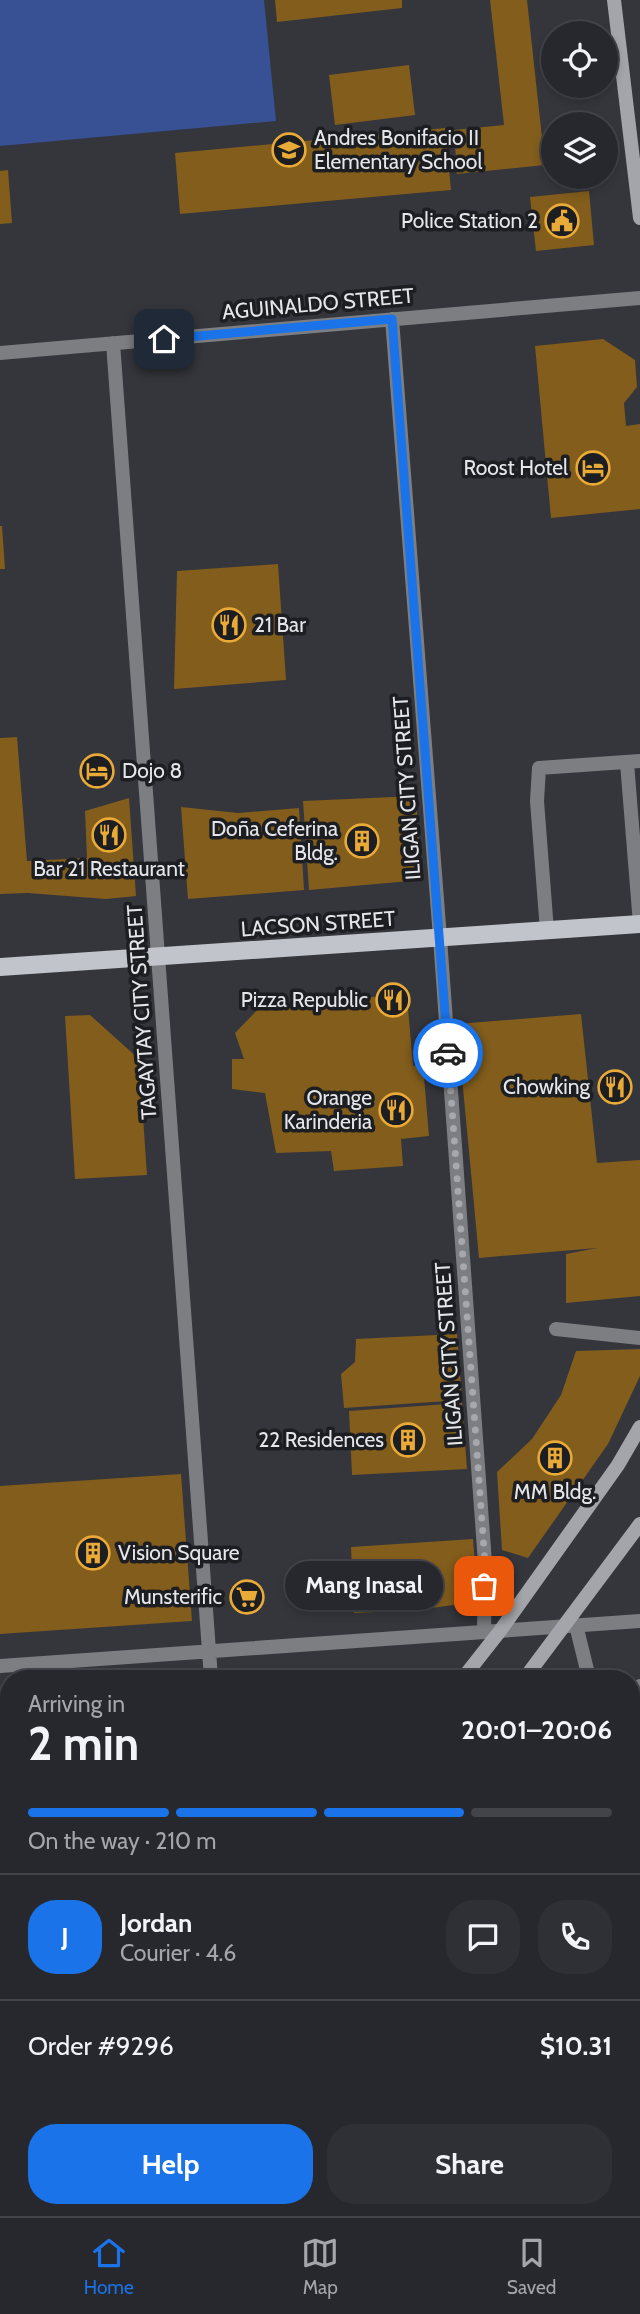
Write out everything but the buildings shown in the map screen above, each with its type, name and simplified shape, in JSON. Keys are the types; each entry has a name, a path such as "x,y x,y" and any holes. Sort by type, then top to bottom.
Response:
{"main road":[{"path":"614,0 640,218"},
{"name":"LACSON STREET","path":"0,967 640,924"},
{"path":"469,1670 618,1465 640,1427"},
{"path":"532,1670 571,1626 640,1524"}],"street":[{"name":"AGUINALDO STREET","path":"0,353 640,298"},
{"name":"ILIGAN CITY STREET","path":"392,319 485,1563 484,1632"},
{"name":"TAGAYTAY CITY STREET","path":"113,343 210,1670"},
{"path":"547,931 537,802 539,768 633,762 640,924"},
{"path":"556,1329 640,1338"},
{"path":"0,1666 640,1620"},
{"path":"571,1626 586,1670"}],"shaded area":[{"path":"0,0 264,0 276,121 0,146"}],"way so far":[{"path":"448,1053 485,1563 484,1586"}],"place":[{"name":"Andres Bonifacio II Elementary School","path":"289,150"},
{"name":"Police Station 2","path":"562,221"},
{"name":"Roost Hotel","path":"593,468"},
{"name":"21 Bar","path":"229,625"},
{"name":"Dojo 8","path":"97,771"},
{"name":"Bar 21 Restaurant","path":"109,835"},
{"name":"Doña Ceferina Bldg.","path":"362,841"},
{"name":"Pizza Republic","path":"393,1000"},
{"name":"Chowking","path":"615,1087"},
{"name":"Orange Karinderia","path":"396,1110"},
{"name":"22 Residences","path":"408,1440"},
{"name":"MM Bldg.","path":"555,1458"},
{"name":"Vision Square","path":"93,1553"},
{"name":"Mang Inasal","path":"484,1586"},
{"name":"Munsterific","path":"247,1597"}],"route":[{"path":"164,339 392,319 448,1053"}]}
